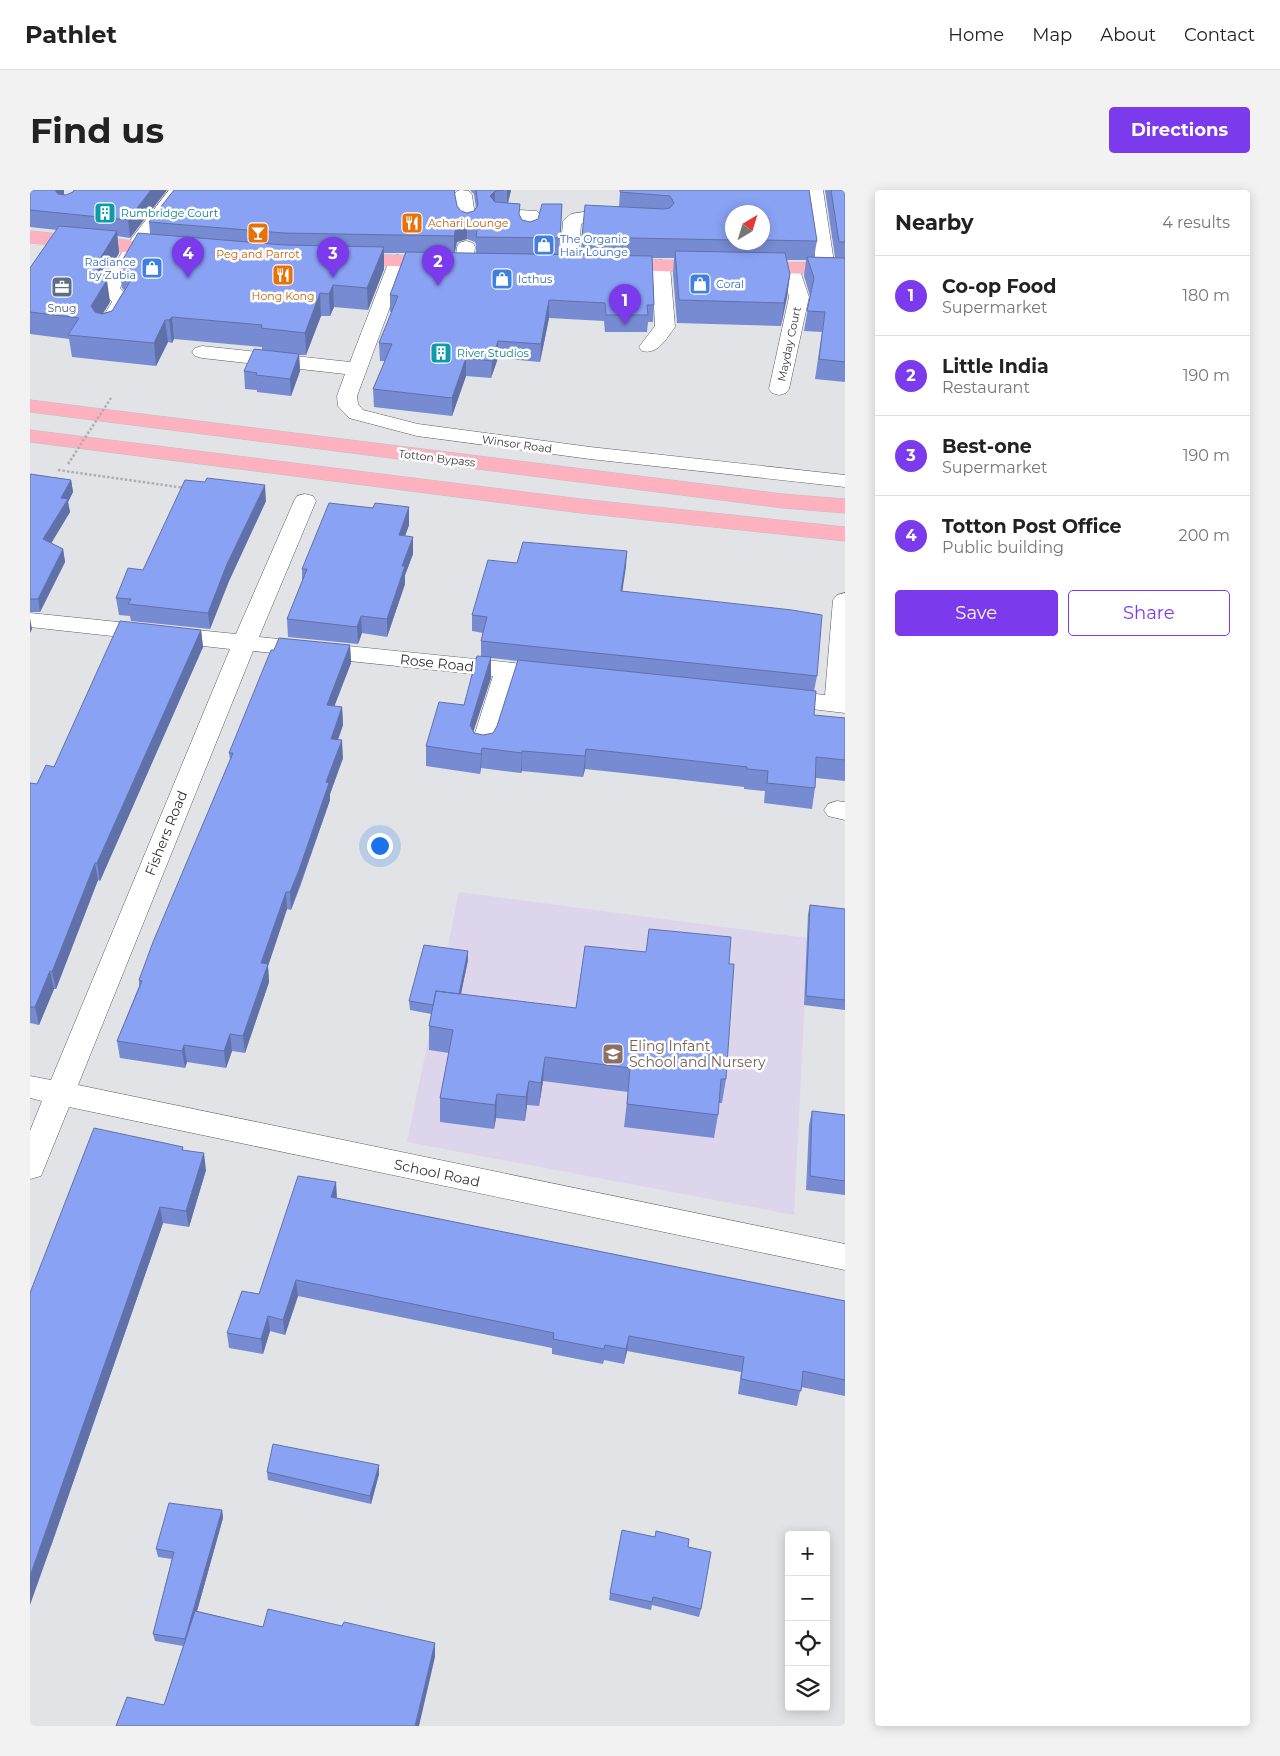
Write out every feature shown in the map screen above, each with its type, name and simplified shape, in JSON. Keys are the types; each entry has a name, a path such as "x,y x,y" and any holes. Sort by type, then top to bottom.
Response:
{"main road":[{"path":"30,237 190,252"},
{"path":"332,260 398,261 470,257"},
{"path":"576,265 845,269"},
{"name":"Totton Bypass","path":"30,406 763,498 845,506"},
{"path":"30,436 581,506 845,534"}],"street":[{"path":"106,328 122,302 110,289 134,247 178,190"},
{"path":"814,190 826,269"},
{"path":"463,195 467,223"},
{"path":"501,214 545,219"},
{"path":"576,265 572,221 577,217 643,220"},
{"name":"Winsor Road","path":"398,261 347,396 348,406 356,414 417,430 590,453 845,481"},
{"path":"649,347 665,326 661,266"},
{"name":"Mayday Court","path":"779,390 799,297 791,269"},
{"path":"202,352 358,369"},
{"name":"Fishers Road","path":"30,1167 244,643 305,501"},
{"path":"761,696 840,705 845,600"},
{"name":"Rose Road","path":"30,620 575,677"},
{"path":"483,746 507,670"},
{"name":"School Road","path":"30,1087 845,1257"}],"path":[{"path":"68,464 111,398"}],"shaded area":[{"name":"Eling Infant School and Nursery","path":"459,892 808,938 794,1215 407,1142"}],"building":[{"path":"30,190 55,190 58,194 66,195 74,190 151,190 128,220 30,210"},
{"path":"174,190 454,190 457,206 461,211 467,213 474,211 478,205 476,190 504,190 495,191 490,196 495,202 520,204 519,214 522,220 530,222 538,219 542,204 562,204 560,238 476,237 477,229 475,224 467,221 457,224 454,236 284,233 149,222"},
{"path":"620,190 809,190 817,241 770,240 770,205 725,205 725,240 582,237 585,205 664,209 670,208 674,203 670,196 620,192"},
{"path":"831,190 845,190 845,242 839,242"},
{"path":"59,226 117,231 95,267 107,280 91,306 95,312 102,314 112,311 131,280 119,266 138,233 284,245 384,247 367,288 333,285 329,294 320,293 305,333 261,328 262,325 172,317 169,320 165,320 154,343 68,335 79,318 30,312 30,268"},
{"path":"675,251 785,253 790,274 784,303 679,300"},
{"path":"406,252 652,256 654,305 647,305 648,315 606,315 605,303 549,300 541,344 498,341 492,361 466,358 452,398 373,389 392,344 379,343 398,296 390,295"},
{"path":"807,257 845,258 845,362 819,359 825,312 807,311 814,278"},
{"path":"254,349 299,354 290,379 256,375 257,373 244,371"},
{"path":"30,474 71,480 61,498 68,499 43,539 63,549 38,599 30,599"},
{"path":"207,478 265,485 227,564 208,613 128,604 131,599 116,598 128,568 143,570 185,480 205,482"},
{"path":"329,503 373,508 375,503 409,507 399,535 413,537 402,566 405,566 387,619 361,616 357,627 287,619 307,569 302,569"},
{"path":"523,542 627,551 621,591 822,615 817,676 481,641 487,617 472,615 488,560 517,563"},
{"path":"120,621 201,630 97,863 95,863 52,972 50,971 35,1007 30,1007 30,783 37,784 46,765 54,767"},
{"path":"279,638 350,645 327,705 342,707 331,739 342,740 326,782 329,783 299,870 290,892 286,892 261,963 268,964 243,1036 230,1034 224,1051 184,1045 182,1051 117,1041 142,981 139,980 153,942 233,753 229,753 271,650 274,650"},
{"path":"477,656 491,657 470,725 474,733 483,735 493,733 497,726 518,660 816,691 814,715 845,718 845,760 816,757 815,788 767,783 768,771 747,769 747,767 634,754 586,749 585,756 522,751 522,753 482,748 481,754 426,746 439,702 464,705"},
{"path":"810,905 845,909 845,1000 806,996"},
{"path":"649,929 731,937 729,964 734,964 726,1079 721,1079 718,1115 627,1104 630,1068 545,1057 541,1083 529,1081 526,1097 497,1094 495,1105 440,1098 453,1030 429,1026 436,991 576,1008 585,946 646,952"},
{"path":"424,945 468,951 459,994 436,991 433,1005 409,1001"},
{"path":"812,1111 845,1115 845,1181 810,1176"},
{"path":"94,1128 183,1147 182,1150 204,1153 186,1211 160,1207 30,1576 30,1293"},
{"path":"298,1176 336,1182 331,1197 845,1301 845,1380 803,1371 801,1391 741,1379 744,1357 629,1336 626,1349 605,1345 604,1349 553,1339 554,1333 296,1280 283,1320 268,1316 261,1339 227,1333 242,1291 259,1294"},
{"path":"273,1444 379,1465 370,1496 267,1472"},
{"path":"169,1503 222,1510 185,1639 153,1634 174,1552 156,1549"},
{"path":"622,1530 655,1537 656,1531 689,1539 688,1547 711,1552 701,1609 653,1597 652,1602 610,1593"},
{"path":"268,1609 342,1626 344,1622 435,1643 415,1726 116,1726 127,1697 164,1705 195,1611 263,1627"}],"place":[{"name":"Rumbridge Court","path":"105,213"},
{"name":"Achari Lounge","path":"412,223"},
{"name":"Peg and Parrot","path":"258,233"},
{"name":"The Organic Hair Lounge","path":"544,245"},
{"name":"Radiance by Zubia","path":"152,268"},
{"name":"Hong Kong","path":"283,275"},
{"name":"Totton Post Office","path":"188,278"},
{"name":"Best-one","path":"333,278"},
{"name":"Icthus","path":"502,279"},
{"name":"Coral","path":"700,284"},
{"name":"Little India","path":"438,286"},
{"name":"Snug","path":"62,287"},
{"name":"Co-op Food","path":"625,325"},
{"name":"River Studios","path":"441,353"},
{"name":"Eling Infant School and Nursery","path":"613,1054"}]}
